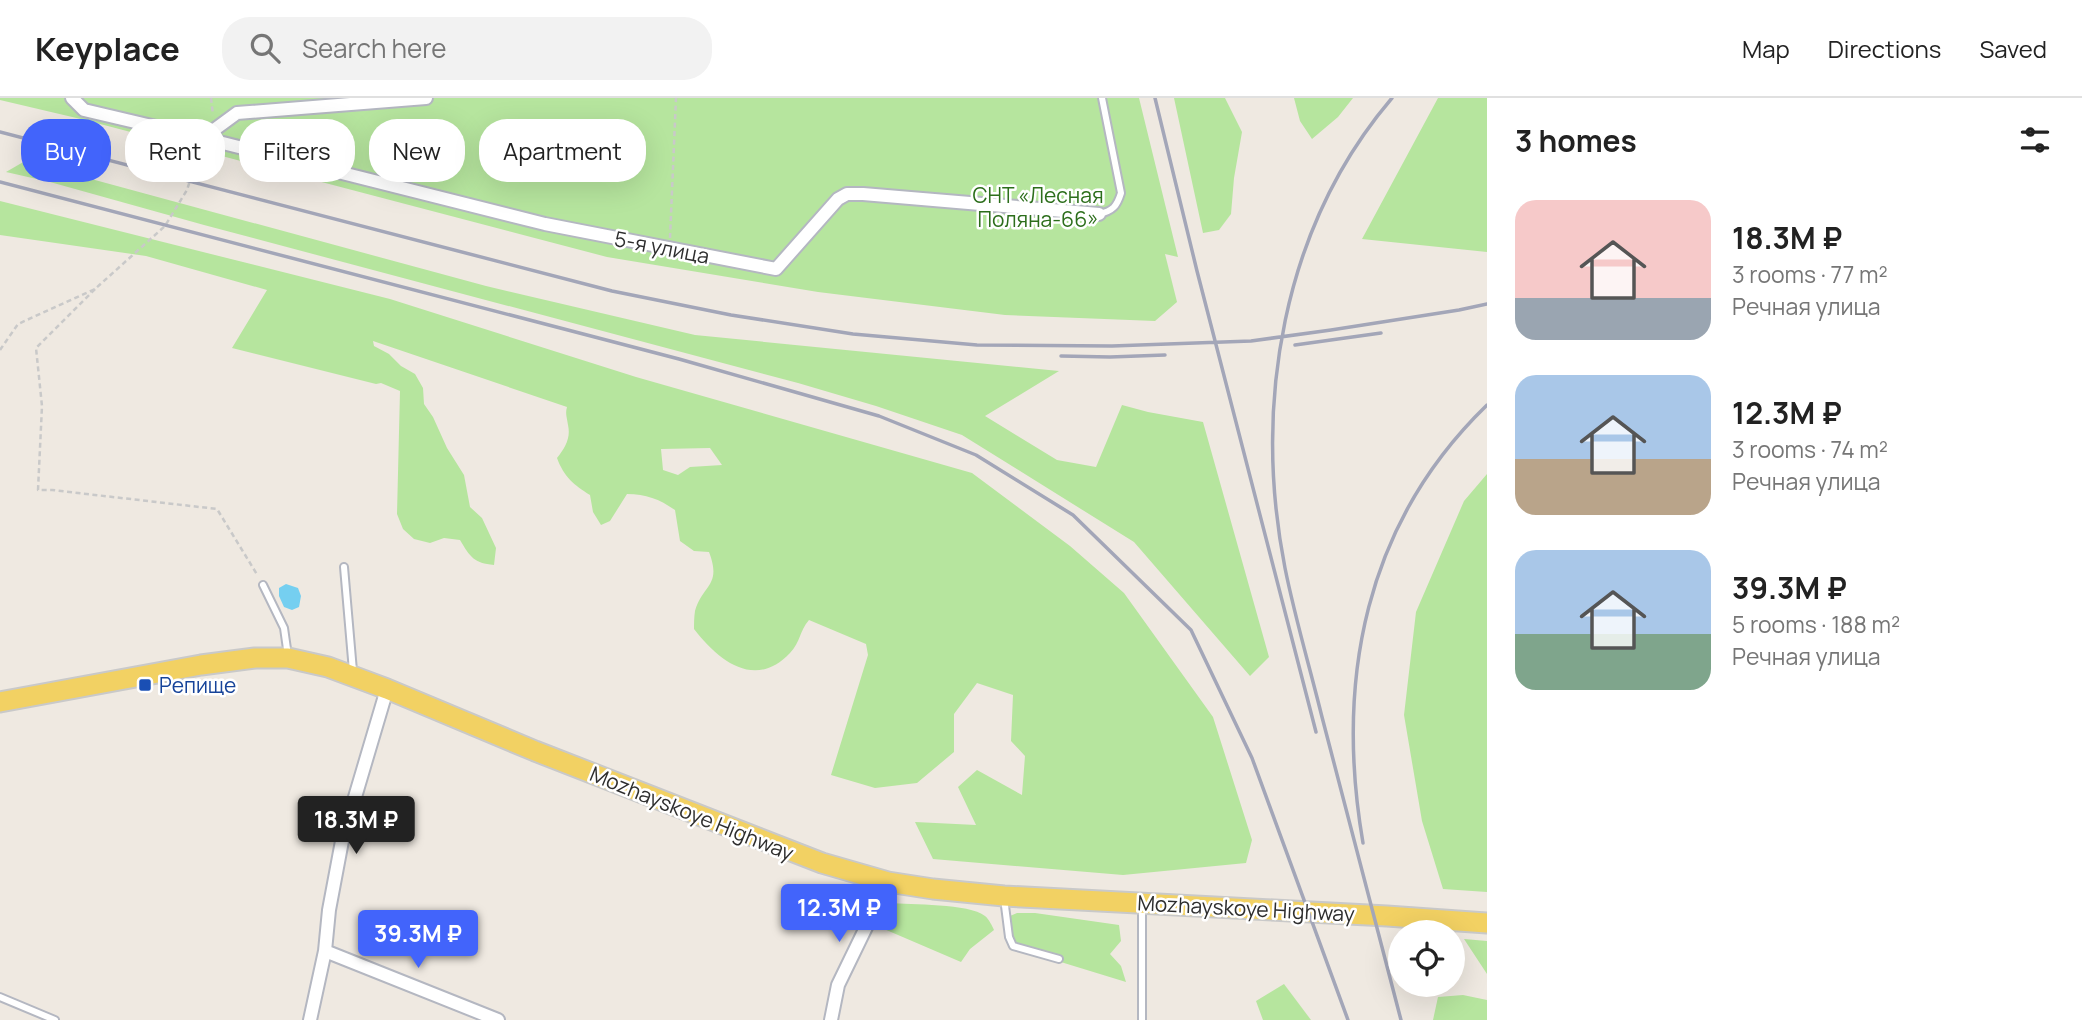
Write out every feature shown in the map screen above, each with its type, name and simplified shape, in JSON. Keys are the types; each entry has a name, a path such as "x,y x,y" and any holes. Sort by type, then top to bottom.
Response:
{"main road":[{"name":"Mozhayskoye Highway","path":"0,702 201,665 255,658 288,658 328,667 387,689 787,850 888,882 1004,896 1487,923"}],"street":[{"name":"5-я улица","path":"72,98 84,110 125,120"},
{"path":"225,122 237,113 426,98"},
{"name":"5-я улица","path":"225,144 545,224 776,269 838,199 847,194 1099,214"},
{"path":"310,1020 325,951 329,910 342,841 387,689"},
{"path":"831,1020 838,985 888,882"},
{"path":"325,951 498,1020"}],"lane":[{"path":"1099,214 1111,212 1118,204 1121,193 1102,98"},
{"path":"344,567 353,677"},
{"path":"263,585 284,628 288,658"},
{"path":"1004,896 1009,937 1013,946 1059,959"},
{"path":"1142,903 1142,1020"},
{"path":"0,997 55,1020"}],"path":[{"path":"211,98 214,119"},
{"path":"670,248 676,98"},
{"path":"189,182 165,226 95,289 36,348 42,406 38,489 217,509 263,585"},
{"path":"0,350 18,324 95,289"}],"green space":[{"name":"СНТ «Лесная Поляна-66»","path":"1139,98 1178,257 1165,254 1177,302 1155,321 1005,315 818,292 607,257 321,182 355,182 355,119 239,119 239,160 225,157 225,119 125,119 125,130 111,127 111,119 81,119 0,100"},
{"path":"1174,98 1225,98 1242,132 1231,214 1219,230 1203,233"},
{"path":"1294,98 1353,98 1338,117 1312,139 1300,121"},
{"path":"1438,98 1487,98 1487,252 1362,239"},
{"path":"21,163 21,175 6,172"},
{"path":"50,182 102,182 486,286 695,335 1059,371 985,416 1057,460 1096,467 1122,405 1203,422 1269,657 1250,676 1134,542 962,435 798,383"},
{"path":"0,201 390,299 636,377 972,473 1070,546 1124,593 1213,717 1252,840 1246,863 1123,875 933,859 915,822 976,825 958,787 977,770 1022,795 1025,756 1011,741 1013,695 977,683 954,714 954,752 917,783 875,788 831,775 868,655 866,644 809,620 790,653 777,664 751,670 726,660 694,629 698,602 712,578 709,552 694,551 680,541 675,510 646,496 627,494 610,521 601,525 593,512 590,495 570,480 557,458 568,439 567,407 373,341 374,346 415,374 423,388 424,404 464,475 470,507 482,518 496,548 494,565 482,563 470,555 460,540 444,538 430,543 414,539 403,529 397,514 400,391 381,383 376,384 232,348 267,290 146,256 0,235","holes":["710,448 722,465 690,467 678,475 663,470 661,449"]},
{"path":"1487,474 1487,892 1443,889 1422,821 1404,715 1416,612 1464,501"},
{"path":"889,903 966,909 985,916 994,930 970,949 961,962 877,926 875,911"},
{"path":"1017,913 1035,913 1119,925 1121,941 1110,954 1121,966 1126,982 1022,951 1011,939 1003,919"},
{"path":"1465,939 1487,941 1487,974 1465,941"},
{"path":"1284,984 1311,1020 1263,1020 1256,1001"},
{"path":"1465,995 1487,1000 1487,1020 1433,1020 1438,997"}],"water":[{"path":"286,584 298,588 301,596 299,607 292,610 284,607 279,596 279,588"}],"railway":[{"path":"1155,98 1316,732"},
{"path":"1392,98 1355,149 1324,203 1301,260 1285,320 1276,382 1273,444 1276,506 1289,587 1401,1020"},
{"path":"0,132 612,291 731,315 853,334 977,345 1112,346 1251,341 1487,304"},
{"path":"0,182 679,359 879,416 976,455 1073,515 1191,630 1252,758 1348,1020"},
{"path":"1295,345 1381,333"},
{"path":"1061,356 1165,355"},
{"path":"1363,843 1355,782 1353,722 1358,664 1369,607 1387,552 1412,500 1445,451 1487,405"}],"place":[{"name":"Репище","path":"145,685"}]}
